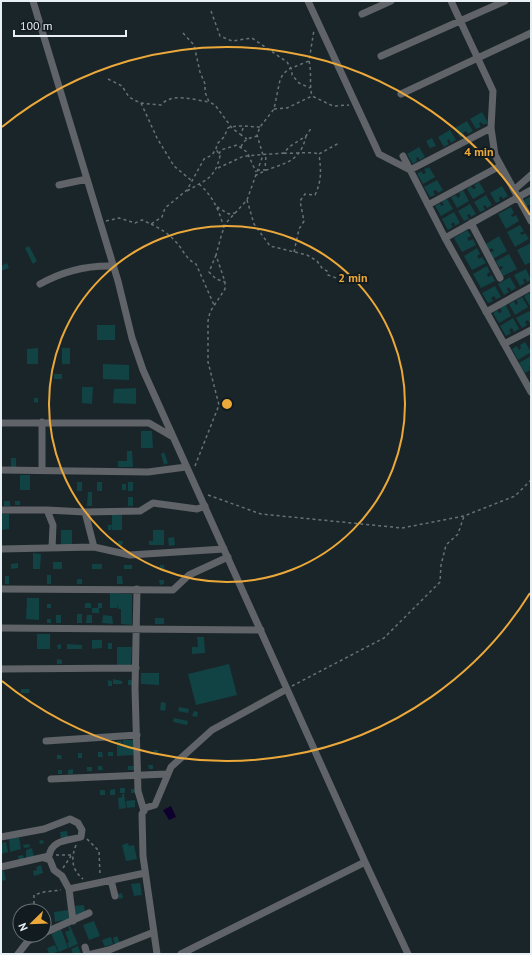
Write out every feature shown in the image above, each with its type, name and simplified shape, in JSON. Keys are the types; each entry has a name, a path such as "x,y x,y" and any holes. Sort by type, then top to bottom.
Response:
{"street":[{"path":"33,1 114,266 132,338 143,370 190,477 199,492 365,862 408,954"},
{"path":"308,1 379,154 410,170"},
{"path":"362,14 391,1"},
{"path":"452,1 493,91 493,145 500,166 531,221"},
{"path":"381,56 504,1"},
{"path":"401,94 531,33"},
{"path":"410,170 492,128"},
{"path":"403,156 445,238 504,344 528,378 531,392"},
{"path":"428,205 500,166"},
{"path":"514,190 531,175"},
{"path":"59,185 87,179"},
{"path":"445,238 531,190"},
{"path":"471,223 500,278"},
{"path":"40,284 57,275 86,268 114,266"},
{"path":"486,312 531,287"},
{"path":"504,344 531,330"},
{"path":"42,422 42,470"},
{"path":"1,423 149,422 173,437"},
{"path":"1,470 148,472 186,467"},
{"path":"1,510 85,512 140,511 153,503 197,509 205,506"},
{"path":"47,510 53,524 52,548"},
{"path":"85,512 94,547"},
{"path":"1,549 94,547 130,555 224,549"},
{"path":"1,589 173,590 189,575 228,558"},
{"path":"137,589 136,668 138,791 144,812"},
{"path":"1,628 261,630"},
{"path":"1,669 136,668"},
{"path":"157,954 145,872 142,814 145,808 155,805 171,767 212,730 287,689"},
{"path":"46,741 137,736"},
{"path":"51,779 167,774"},
{"path":"1,838 44,829 70,819 78,823 82,830 80,836 57,842 50,850 47,857"},
{"path":"1,867 47,857"},
{"path":"47,857 50,860 54,870 62,876 69,889 73,921"},
{"path":"181,954 365,862"},
{"path":"69,889 145,872"},
{"path":"109,881 115,896"},
{"path":"52,930 89,914"},
{"path":"92,954 109,950 154,932"},
{"path":"18,954 26,943"}],"path":[{"path":"211,11 220,36 232,41 252,38 287,62 291,68 294,79 310,88"},
{"path":"312,96 310,88 312,71 309,61 316,18"},
{"path":"183,33 194,45 200,72 205,84 205,92 209,102"},
{"path":"224,282 216,279 209,272 224,229 235,213 247,200 262,155 257,136 260,126 274,109 280,80 283,74 291,68 309,61"},
{"path":"108,79 122,86 129,97 141,103 161,105 169,99 189,98 209,102 214,105 232,126 247,139"},
{"path":"274,109 287,108 312,96"},
{"path":"312,96 333,106 352,105 359,112"},
{"path":"141,103 157,138 174,166 192,181"},
{"path":"185,192 204,159 212,155 217,144 224,137 228,128 238,125 244,127 253,125 260,126"},
{"path":"241,135 244,127"},
{"path":"256,171 287,164 294,160 304,147 306,136 312,127"},
{"path":"241,147 243,142 247,139 257,136"},
{"path":"284,153 289,147 306,136"},
{"path":"150,224 162,217 165,208 185,192 198,184 207,181 218,168 235,159 266,154 298,154 314,152 319,154 339,143"},
{"path":"218,168 219,154 221,150 237,145 250,156 250,162 256,171"},
{"path":"216,149 219,154"},
{"path":"265,170 266,154"},
{"path":"294,252 299,229 304,221 300,201 305,194 315,196 320,184 322,168 319,154"},
{"path":"255,176 265,170"},
{"path":"198,184 204,189 221,214 224,229"},
{"path":"247,200 254,224 270,246 312,258 327,271 328,275 342,280"},
{"path":"216,207 229,214 235,213"},
{"path":"100,222 119,218 135,224 142,220 165,232 176,242 191,262 196,264 214,305"},
{"path":"190,477 219,405 208,362 208,321 214,305 225,289 216,255"},
{"path":"199,492 261,514 402,528 464,516 515,496 531,480"},
{"path":"287,689 384,638 440,582 441,565 446,546 458,534 464,516"},
{"path":"62,876 63,867 72,855 80,836 99,852 100,877 109,881"},
{"path":"47,857 72,855"},
{"path":"72,855 72,865 80,877 91,885"},
{"path":"34,903 34,895 44,892 69,889"}],"shaded area":[{"path":"171,806 176,817 169,820 163,810"}],"building":[{"path":"482,112 488,123 483,125 481,122 479,124 481,127 476,129 470,119"},
{"path":"467,121 473,131 468,134 466,131 463,133 465,136 460,138 455,128"},
{"path":"450,130 456,140 451,143 449,139 447,141 449,144 444,147 438,137"},
{"path":"432,138 436,146 430,148 426,141"},
{"path":"419,147 425,157 420,160 418,157 416,158 417,161 413,164 407,154"},
{"path":"429,167 435,177 423,184 417,174 421,171 423,174 426,173 424,169"},
{"path":"437,180 443,190 438,193 436,190 433,191 435,195 430,197 424,187"},
{"path":"479,182 485,192 473,199 467,189 471,186 473,189 476,188 474,185"},
{"path":"502,186 508,196 503,199 501,196 499,198 500,201 496,203 490,193"},
{"path":"463,190 469,201 457,208 451,197 456,195 458,198 460,196 459,193"},
{"path":"486,195 492,205 487,208 485,205 483,206 485,210 480,212 474,202"},
{"path":"531,196 531,204 527,206 524,200"},
{"path":"447,199 453,209 441,216 435,206 440,203 441,206 444,205 442,201"},
{"path":"470,204 476,214 471,217 470,214 467,215 469,219 464,221 458,211"},
{"path":"511,207 514,213 511,215 513,217 516,215 519,221 506,229 498,214"},
{"path":"454,212 460,223 455,226 454,222 451,224 453,227 448,230 442,219"},
{"path":"520,225 524,231 520,233 522,235 525,233 529,239 515,247 507,232"},
{"path":"467,230 471,236 467,238 469,241 473,239 476,245 462,252 454,238"},
{"path":"499,236 507,251 493,259 490,252 494,251 492,248 489,250 486,244"},
{"path":"531,243 531,262 525,265 517,250"},
{"path":"29,246 37,261 33,264 25,248"},
{"path":"477,248 480,254 477,256 479,259 482,257 486,263 472,270 464,256"},
{"path":"509,254 517,269 503,276 500,270 503,268 502,266 499,267 496,261"},
{"path":"7,263 9,268 1,271 1,266"},
{"path":"487,266 490,272 487,274 488,277 492,275 495,281 481,288 473,274"},
{"path":"526,269 531,280 527,282 525,278 523,280 525,283 520,286 514,275"},
{"path":"510,277 516,288 511,291 509,287 507,289 509,292 504,295 498,284"},
{"path":"495,286 501,297 496,299 494,296 491,298 493,301 488,303 482,293"},
{"path":"529,293 531,297 530,306 524,296"},
{"path":"522,297 528,307 515,315 509,304 514,301 516,305 518,303 516,300"},
{"path":"506,305 511,316 499,323 493,313 497,310 499,313 502,312 500,308"},
{"path":"529,311 531,315 531,323 530,324 528,320 525,322 527,325 522,328 516,318"},
{"path":"513,318 519,329 514,332 512,328 509,330 511,333 506,336 500,326"},
{"path":"97,325 115,325 115,340 97,340"},
{"path":"525,342 531,352 518,360 512,349 517,346 519,350 521,348 520,345"},
{"path":"38,348 38,364 27,364 27,349"},
{"path":"62,348 70,348 70,364 62,364"},
{"path":"531,356 531,365 529,367 530,370 525,373 519,363"},
{"path":"103,364 129,365 129,380 103,379"},
{"path":"54,374 62,374 62,379 54,379"},
{"path":"82,387 93,387 92,404 82,403"},
{"path":"136,388 136,404 113,403 114,389"},
{"path":"34,398 38,398 38,403 34,402"},
{"path":"141,431 152,431 153,448 141,448"},
{"path":"127,451 132,451 133,467 118,467 118,461 127,461"},
{"path":"164,452 168,463 164,465 161,454"},
{"path":"11,458 16,458 16,467 11,467"},
{"path":"20,475 30,475 30,490 20,490"},
{"path":"77,482 82,482 82,491 77,491"},
{"path":"97,482 102,482 102,491 97,491"},
{"path":"128,482 133,482 133,491 128,491"},
{"path":"122,484 126,484 126,490 122,490"},
{"path":"88,492 92,492 92,506 87,506"},
{"path":"128,497 133,497 133,506 128,506"},
{"path":"4,501 10,501 10,506 4,506"},
{"path":"15,501 20,501 20,505 15,505"},
{"path":"1,514 9,514 9,529 1,530"},
{"path":"112,515 122,515 122,530 112,530"},
{"path":"108,525 112,525 111,530 108,530"},
{"path":"61,530 72,530 72,545 61,545"},
{"path":"153,530 164,530 164,545 149,545 149,541 153,541"},
{"path":"174,537 175,545 169,546 168,538"},
{"path":"118,541 123,541 122,545 118,545"},
{"path":"33,553 41,554 40,569 33,569"},
{"path":"53,562 62,562 62,569 53,569"},
{"path":"18,563 18,568 11,569 11,564"},
{"path":"92,564 102,564 102,569 92,569"},
{"path":"124,565 132,565 132,569 124,569"},
{"path":"160,565 164,565 164,569 160,569"},
{"path":"47,575 51,575 51,584 47,584"},
{"path":"5,576 9,576 9,584 5,584"},
{"path":"117,576 122,576 123,584 117,584"},
{"path":"77,579 82,579 82,584 77,584"},
{"path":"159,580 164,580 164,584 160,585"},
{"path":"110,593 132,594 132,625 121,624 121,609 118,609 118,604 117,608 110,608"},
{"path":"27,598 39,598 39,620 26,619"},
{"path":"85,603 91,603 91,608 85,608"},
{"path":"98,603 102,603 102,608 98,608"},
{"path":"47,604 51,604 51,608 47,608"},
{"path":"92,608 99,608 99,613 92,613"},
{"path":"77,614 82,614 82,623 77,623"},
{"path":"56,615 61,615 61,623 56,623"},
{"path":"87,615 92,615 92,623 86,623"},
{"path":"103,615 112,616 113,624 102,623"},
{"path":"155,618 164,618 164,624 155,624"},
{"path":"47,619 51,619 51,623 47,623"},
{"path":"37,634 50,634 50,649 37,649"},
{"path":"197,637 204,637 205,653 192,654 192,647 198,647"},
{"path":"92,640 102,640 102,648 92,649"},
{"path":"108,643 112,643 112,649 108,649"},
{"path":"61,644 61,649 58,649 57,645"},
{"path":"67,644 82,645 82,649 67,649"},
{"path":"117,647 132,647 131,665 117,665"},
{"path":"57,659 62,660 62,664 57,664"},
{"path":"229,664 237,695 196,705 188,674"},
{"path":"141,673 159,673 159,685 141,684"},
{"path":"113,679 122,681 122,684 113,684"},
{"path":"108,680 112,681 112,686 108,686"},
{"path":"128,680 133,680 132,685 128,685"},
{"path":"21,689 30,689 29,693 21,693"},
{"path":"161,702 166,703 165,711 160,710"},
{"path":"179,707 189,709 188,713 178,711"},
{"path":"194,711 198,712 197,717 192,716"},
{"path":"174,718 188,721 187,725 173,722"},
{"path":"123,740 133,740 133,755 117,756 117,741 122,741 123,748"},
{"path":"153,750 158,750 158,754 154,754"},
{"path":"98,752 102,752 103,757 98,757"},
{"path":"108,752 113,752 113,756 108,756"},
{"path":"78,753 82,753 82,758 78,758"},
{"path":"57,755 61,755 62,759 57,759"},
{"path":"148,765 153,765 153,769 149,769"},
{"path":"98,766 102,766 103,770 98,770"},
{"path":"128,766 134,766 134,770 128,770"},
{"path":"87,767 92,767 92,771 87,771"},
{"path":"73,769 73,774 68,774 68,770"},
{"path":"58,770 62,770 62,774 58,774"},
{"path":"120,788 125,788 125,793 120,793"},
{"path":"115,789 115,795 110,795 110,790"},
{"path":"131,789 135,789 135,793 131,793"},
{"path":"100,790 105,790 105,795 100,795"},
{"path":"122,794 124,794 126,808 119,809 118,798 122,797"},
{"path":"135,800 135,807 127,808 126,801"},
{"path":"67,831 68,837 61,839 60,832"},
{"path":"19,837 21,849 10,852 9,839"},
{"path":"43,840 44,843 40,844 39,841"},
{"path":"6,842 8,852 1,854 1,843"},
{"path":"128,843 129,846 134,845 137,859 126,861 122,845"},
{"path":"29,844 30,847 24,848 23,845"},
{"path":"32,848 34,857 26,859 26,850"},
{"path":"23,855 24,859 19,860 18,856"},
{"path":"41,865 43,873 34,876 33,871 37,870 36,867"},
{"path":"1,871 4,871 6,880 1,881"},
{"path":"140,883 142,895 134,896 131,884"},
{"path":"122,893 123,898 119,899 118,894"},
{"path":"84,905 85,912 75,916 74,906"},
{"path":"68,910 69,919 55,922 54,912"},
{"path":"94,921 100,936 89,940 83,925"},
{"path":"70,926 78,944 69,948 67,943 69,942 65,932 70,930 68,927"},
{"path":"61,929 68,948 59,952 52,933"},
{"path":"117,936 120,943 115,945 113,938"},
{"path":"111,937 113,944 105,947 102,940"},
{"path":"55,945 58,952 49,954 47,948"},
{"path":"78,946 81,954 73,954 71,949"}]}
